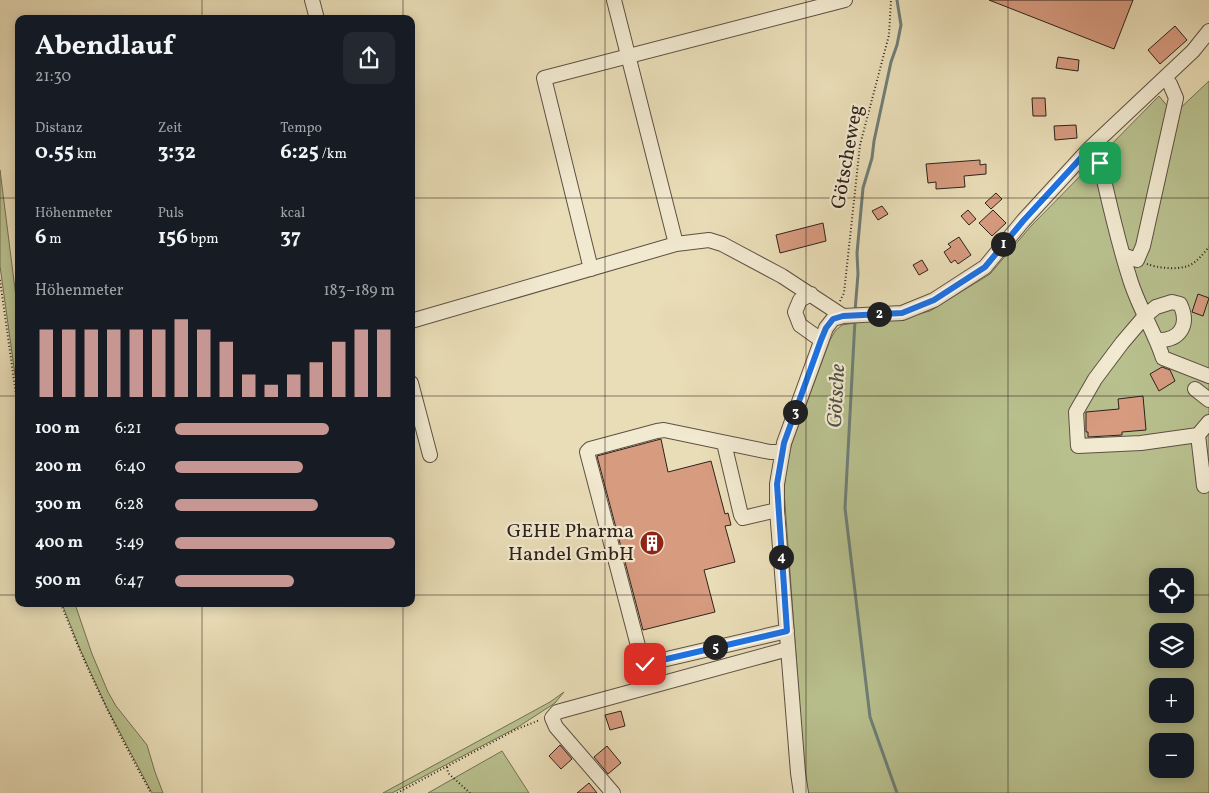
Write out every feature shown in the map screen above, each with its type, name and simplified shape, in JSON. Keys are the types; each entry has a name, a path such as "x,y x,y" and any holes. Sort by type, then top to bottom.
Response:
{"street":[{"path":"312,0 316,15"},
{"path":"614,0 676,244"},
{"path":"591,269 544,78 628,56 800,6 846,0"},
{"path":"415,320 676,244 709,240 722,244 811,294 840,313 867,315 902,313 934,300 985,267 1023,221 1090,148 1193,51 1209,30"},
{"path":"1123,254 1137,260 1143,246 1176,98 1165,78"},
{"path":"1090,148 1100,163 1129,277 1163,358 1209,376"},
{"path":"811,294 800,300 795,312 800,325 821,340"},
{"path":"1157,340 1168,340 1178,334 1185,324 1185,313 1180,304 1172,302 1164,304 1156,307 1145,316 1095,379 1076,412 1078,446 1141,443 1198,435 1209,422"},
{"path":"801,793 777,510 777,484 781,452 821,340 826,328 840,313"},
{"path":"1195,389 1209,400"},
{"path":"415,398 430,456"},
{"path":"781,452 770,452 664,430 590,449 587,452 642,661 645,664 787,631"},
{"path":"1198,435 1204,486"},
{"path":"724,443 743,518 777,510"},
{"path":"613,793 556,727 552,718 556,712 788,648"}],"path":[{"name":"Götscheweg","path":"840,313 844,293 860,145 889,35 891,0"},
{"path":"1137,260 1155,267 1188,266 1202,256 1209,247"},
{"path":"0,280 15,387"},
{"path":"62,607 77,646 102,701 150,793"},
{"path":"397,793 517,729 539,720 552,718"},
{"path":"447,767 448,773 470,793"}],"green space":[{"path":"1209,81 1209,793 806,793 784,490 787,462 792,443 830,340 835,331 842,325 902,318 930,311 990,274 1031,226 1159,96 1174,114"},
{"path":"0,170 15,289 15,375 0,266"},
{"path":"63,607 76,607 92,654 108,692 116,706 147,745 163,793 152,793 107,708"},
{"path":"564,692 555,703 518,727 392,793 383,793 550,702"},
{"path":"502,751 529,793 428,793"}],"building":[{"path":"989,0 1133,0 1114,49"},
{"path":"1175,26 1187,40 1160,64 1148,50"},
{"path":"1058,57 1079,60 1078,71 1056,68"},
{"path":"1032,98 1045,98 1046,116 1033,116"},
{"path":"1076,125 1077,138 1055,140 1054,126"},
{"path":"980,160 980,165 986,164 986,174 964,176 965,187 936,189 936,182 928,183 926,164"},
{"path":"996,193 1002,199 991,209 985,203"},
{"path":"882,206 888,214 878,220 872,211"},
{"path":"968,210 976,219 969,225 961,216"},
{"path":"993,210 1006,223 992,236 979,223"},
{"path":"823,223 826,241 780,253 776,235"},
{"path":"959,237 971,255 958,264 955,260 951,263 944,252 951,247 948,244"},
{"path":"922,260 928,270 919,275 913,265"},
{"path":"1198,294 1209,298 1203,316 1192,312"},
{"path":"1162,367 1170,370 1175,381 1159,391 1150,374"},
{"path":"1143,396 1146,430 1122,432 1122,435 1088,437 1088,432 1086,432 1086,412 1119,409 1118,399"},
{"name":"GEHE Pharma Handel GmbH","path":"661,439 668,472 711,461 725,514 728,513 731,525 725,526 735,562 704,570 715,612 643,630 597,456"},
{"path":"621,711 625,726 610,730 605,715"},
{"path":"560,745 572,759 561,769 549,756"},
{"path":"607,746 621,763 608,774 594,757"},
{"path":"589,783 597,793 577,793"}],"waterway":[{"name":"Götsche","path":"855,311 858,274 857,253 863,188 872,158 891,62 901,25 897,0"},
{"name":"Götsche","path":"855,320 845,508 870,717 897,793"}],"place":[{"name":"GEHE Pharma Handel GmbH","path":"652,543"}],"route":[{"path":"645,664 787,631 776,492 781,452 821,340 826,328 833,319 843,316 902,313 934,300 985,267 1023,221 1090,148 1100,163"}]}
